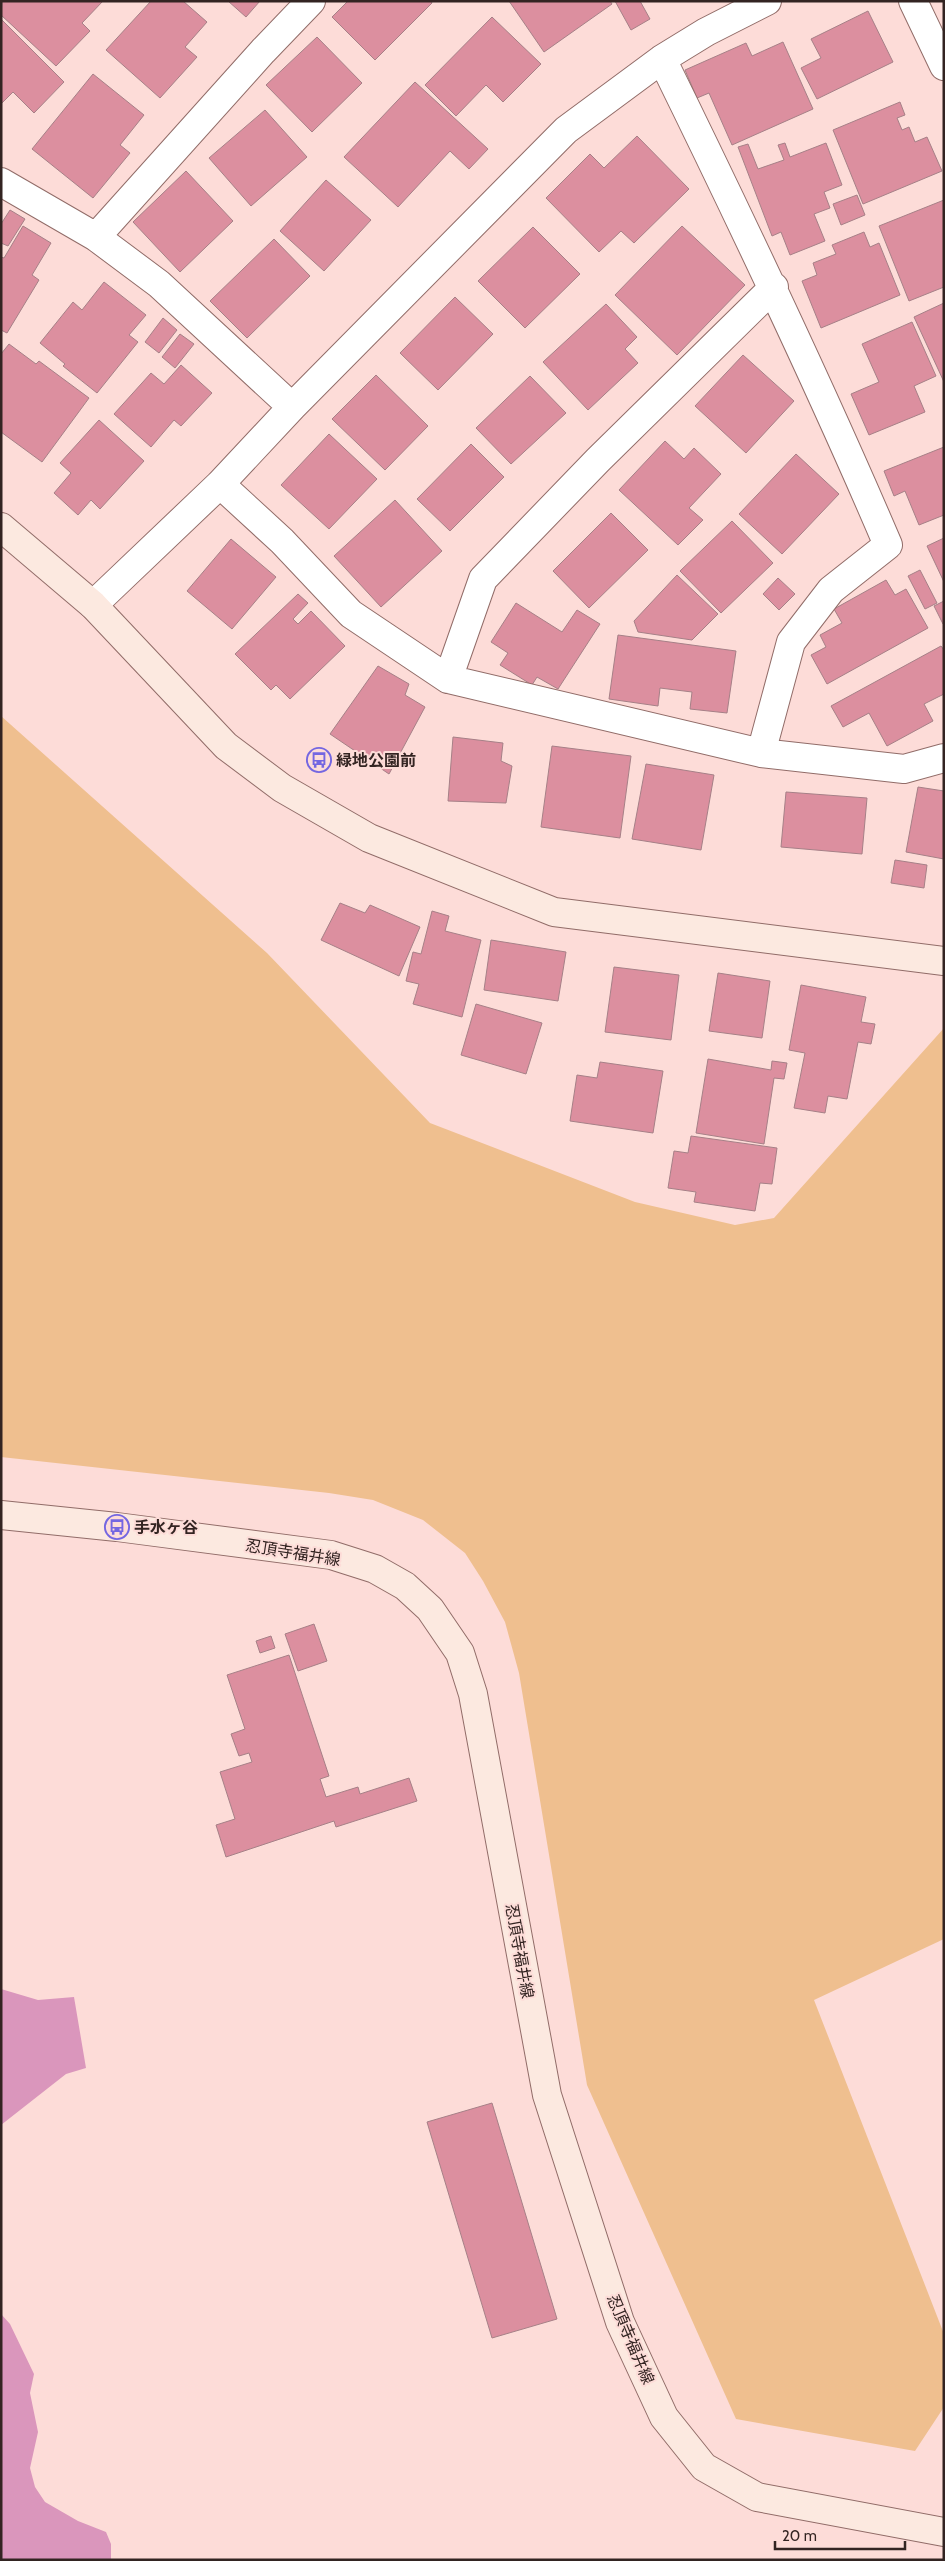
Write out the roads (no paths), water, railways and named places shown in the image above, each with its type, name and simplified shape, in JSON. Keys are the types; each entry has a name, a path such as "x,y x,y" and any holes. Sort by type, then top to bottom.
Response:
{"main road":[{"path":"1,527 93,605 226,746 282,788 369,838 554,912 944,961"},
{"name":"忍頂寺福井線","path":"1,1515 117,1527 331,1555 375,1569 405,1586 430,1609 460,1653 473,1694 547,2095 620,2322 664,2417 704,2467 757,2497 944,2532"}],"street":[{"path":"96,237 263,51 311,1"},
{"path":"93,605 220,484 292,407 566,130 662,59 706,32 767,1"},
{"path":"913,1 944,66"},
{"path":"662,59 774,287 844,440 888,545 830,590 791,642 761,753"},
{"path":"1,182 96,237 159,284 292,407"},
{"path":"448,678 483,579 598,460 774,287"},
{"path":"220,484 282,541 351,614 448,678 761,753 904,769 944,758"}],"place":[{"name":"緑地公園前","path":"319,760"},
{"name":"手水ヶ谷","path":"117,1527"}]}
